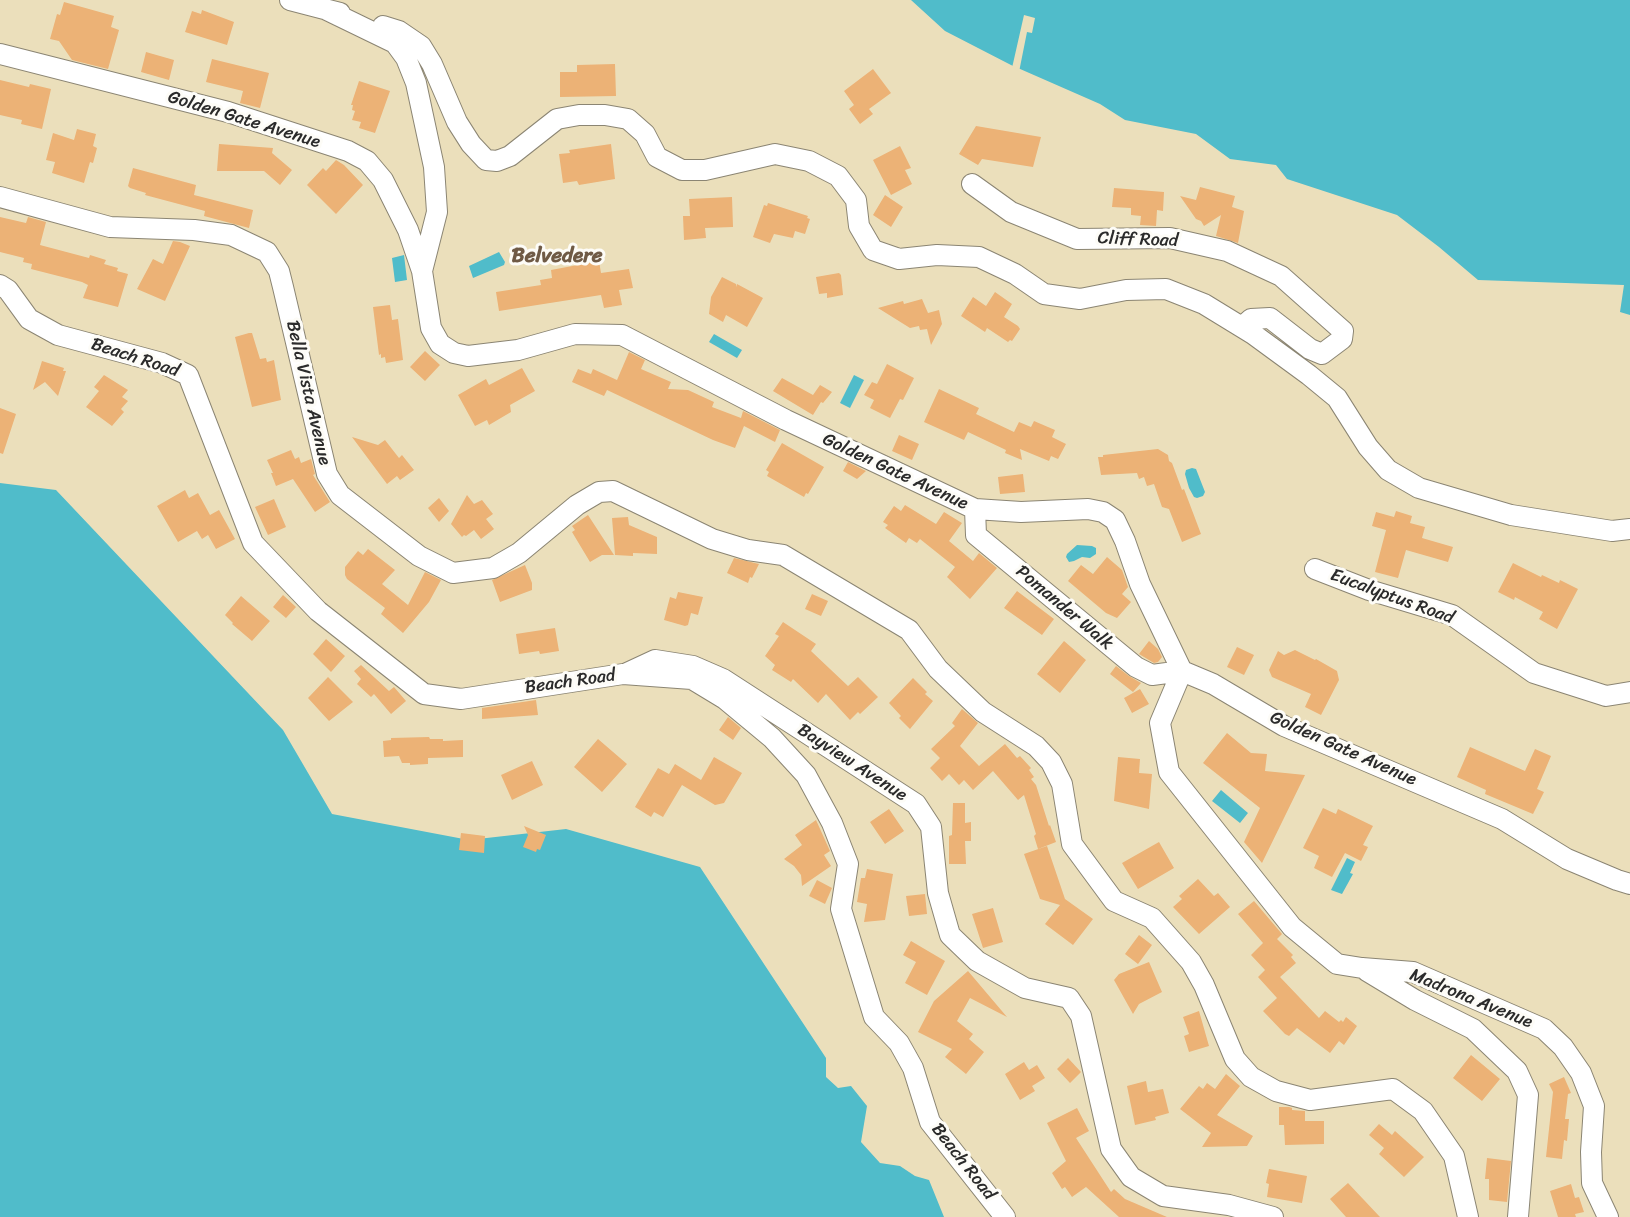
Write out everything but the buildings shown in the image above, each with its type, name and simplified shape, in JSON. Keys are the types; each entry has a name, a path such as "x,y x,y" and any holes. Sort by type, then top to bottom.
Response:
{"street":[{"path":"290,0 399,31 421,46 432,64 457,122 471,144 486,160 497,161 510,156 530,143 557,120 579,115 605,115 628,119 645,134 657,157 682,170 705,170 775,154 809,161 838,176 856,200 859,226 873,250 899,259 938,255 979,257 1015,274 1044,294 1080,299 1126,290 1166,289 1204,304 1242,327 1309,375 1337,398 1368,447 1388,470 1419,488 1511,515 1612,531 1630,530"},
{"name":"Golden Gate Avenue","path":"327,10 395,43 406,58 416,83 434,167 437,212 422,271"},
{"name":"Golden Gate Avenue","path":"0,54 228,112 348,152 367,161 383,180 408,230 422,271 431,328 440,344 454,353 468,356 518,350 575,334 622,335 795,425 975,509 1021,512 1088,509 1103,512 1115,520 1140,584 1182,671 1213,684 1284,726 1502,819 1567,859 1630,884"},
{"name":"Cliff Road","path":"972,184 1011,212 1077,239 1170,238 1227,251 1281,276 1343,331 1342,339 1322,354 1310,349 1270,318 1251,319 1242,327"},
{"name":"Bella Vista Avenue","path":"0,197 110,226 194,230 231,235 267,252 279,271 327,474 340,495 419,556 453,573 494,568 519,553 577,505 600,492 613,491 712,539 748,550 783,555 909,630 938,669 983,712 1036,746 1051,762 1062,784 1072,844 1114,901 1152,918 1191,962 1204,985 1235,1059 1251,1077 1276,1091 1310,1100 1393,1089 1423,1111 1454,1156 1468,1217"},
{"name":"Beach Road","path":"0,285 8,290 29,319 58,335 162,363 188,375 253,543 318,611 424,694 461,699 623,674 692,680 725,699 772,738 806,775 832,823 848,864 841,909 874,1017 899,1043 914,1068 930,1122 1005,1217"},
{"name":"Pomander Walk","path":"975,509 976,535 1136,667 1152,675 1182,671"},
{"name":"Eucalyptus Road","path":"1315,569 1369,590 1452,615 1534,673 1606,696 1630,692"},
{"name":"Bayview Avenue","path":"623,674 655,660 693,666 723,679 916,804 931,827 938,893 950,935 977,961 1025,988 1069,998 1081,1016 1111,1149 1131,1177 1163,1196 1229,1205 1273,1217"},
{"name":"Madrona Avenue","path":"1182,671 1160,723 1169,772 1292,927 1336,964 1413,972 1544,1029 1563,1047 1581,1073 1594,1106 1591,1152 1592,1184 1608,1217"},
{"path":"1362,968 1415,1000 1473,1029 1517,1071 1528,1095 1518,1217"}],"water":[{"path":"911,0 1630,0 1630,315 1620,312 1624,285 1478,280 1397,215 1287,179 1276,165 1230,159 1196,134 1125,120 1100,104 1011,65 945,31"},
{"path":"499,252 505,262 504,265 473,278 469,266"},
{"path":"404,255 407,280 395,282 392,258"},
{"path":"714,334 742,350 737,358 709,342"},
{"path":"854,375 864,380 850,408 840,403"},
{"path":"1196,469 1205,492 1203,496 1197,498 1189,488 1185,474 1186,470"},
{"path":"0,483 56,490 283,730 332,814 469,840 566,829 700,867 826,1058 826,1077 838,1088 851,1086 867,1106 861,1142 880,1163 900,1166 915,1176 929,1180 944,1217 0,1217"},
{"path":"1077,545 1092,546 1096,548 1096,554 1090,558 1082,557 1069,562 1067,554"},
{"path":"1221,790 1248,813 1240,823 1212,801"},
{"path":"1347,858 1355,862 1350,873 1353,874 1342,894 1331,890"}],"pier":[{"path":"1024,15 1035,18 1032,33 1027,32 1019,72 1012,68"}],"district":[{"name":"Belvedere","path":"557,257"}]}
